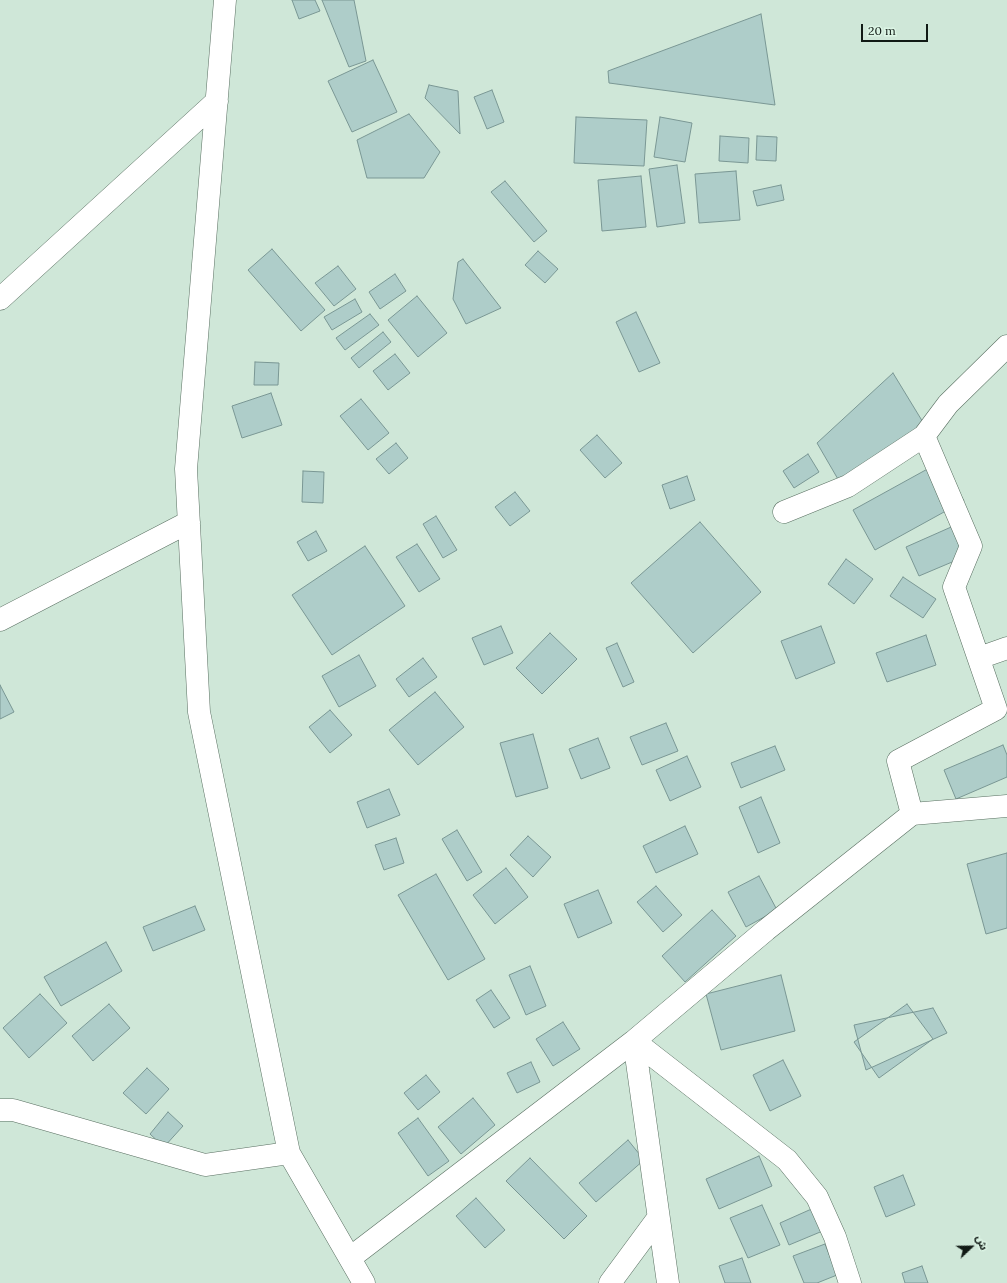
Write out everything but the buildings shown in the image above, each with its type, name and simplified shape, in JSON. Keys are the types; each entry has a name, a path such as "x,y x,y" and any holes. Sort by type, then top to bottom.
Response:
{"street":[{"path":"225,0 186,469 199,712 289,1153 364,1283"},
{"path":"0,299 217,101"},
{"path":"784,512 848,486 924,436 948,404 1007,346"},
{"path":"912,814 898,761 996,709 954,587 971,546 924,436"},
{"path":"0,620 189,522"},
{"path":"978,658 1007,648"},
{"path":"350,1258 634,1041 766,930 912,814 1007,806"},
{"path":"634,1041 668,1283"},
{"path":"634,1041 787,1160 817,1197 836,1236 850,1283"},
{"path":"0,1110 12,1110 205,1165 289,1153"},
{"path":"610,1283 658,1218"}]}
